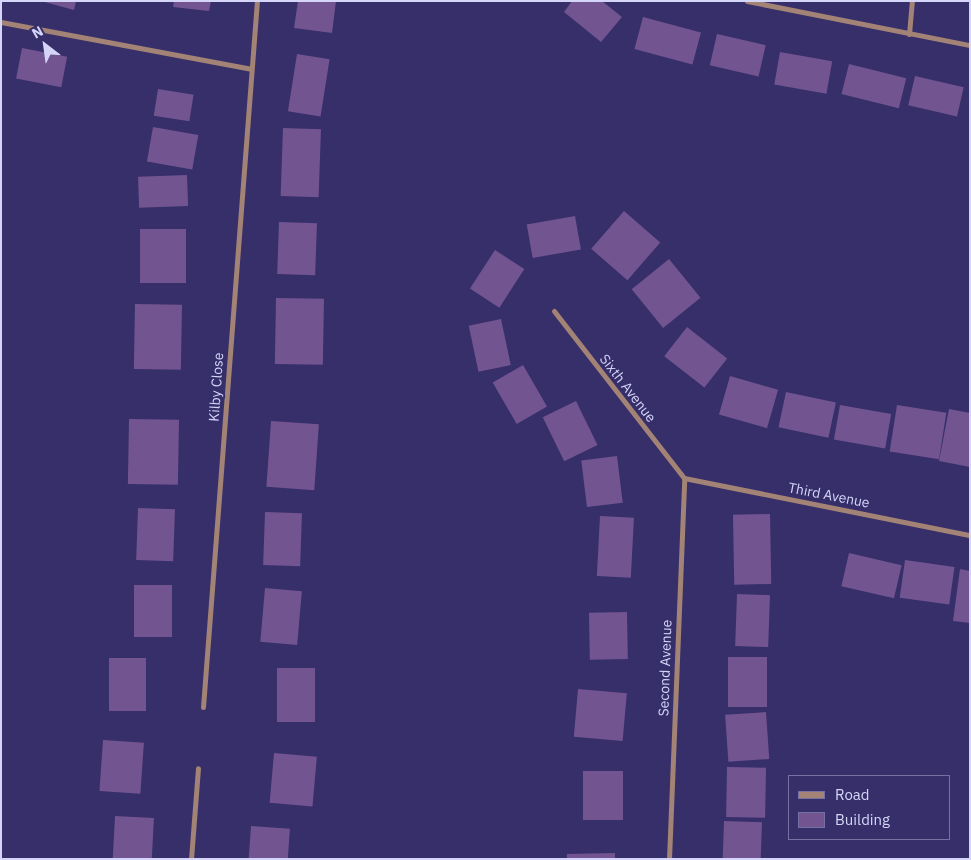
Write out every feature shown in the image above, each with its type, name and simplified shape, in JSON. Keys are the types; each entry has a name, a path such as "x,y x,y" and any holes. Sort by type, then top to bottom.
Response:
{"street":[{"name":"Kilby Close","path":"203,707 257,1"},
{"path":"747,1 970,45"},
{"path":"909,34 912,1"},
{"path":"1,22 251,70"},
{"name":"Sixth Avenue","path":"554,311 684,478"},
{"name":"Third Avenue","path":"684,478 970,535"},
{"name":"Second Avenue","path":"668,859 684,478"},
{"path":"191,859 198,768"}],"building":[{"path":"41,1 76,1 74,10"},
{"path":"174,1 211,1 209,11 173,7"},
{"path":"298,1 336,1 332,33 294,28"},
{"path":"572,1 602,1 622,17 601,42 564,12"},
{"path":"643,17 701,33 692,64 634,49"},
{"path":"717,34 766,45 759,76 710,65"},
{"path":"22,48 67,57 61,87 16,78"},
{"path":"780,52 832,61 826,94 774,84"},
{"path":"297,54 330,59 321,116 288,111"},
{"path":"849,64 906,78 899,108 842,94"},
{"path":"915,76 964,87 957,116 908,105"},
{"path":"158,89 194,95 189,121 154,116"},
{"path":"153,127 198,135 192,169 147,161"},
{"path":"283,128 321,129 319,197 281,196"},
{"path":"187,175 188,206 139,208 138,177"},
{"path":"624,211 660,242 627,280 591,249"},
{"path":"575,216 581,249 533,258 527,225"},
{"path":"279,222 317,223 315,275 277,274"},
{"path":"140,229 186,229 186,283 140,283"},
{"path":"495,250 524,269 499,308 470,289"},
{"path":"669,259 700,298 663,328 632,289"},
{"path":"276,298 324,299 323,365 275,364"},
{"path":"135,304 182,305 181,370 134,369"},
{"path":"501,319 511,365 478,372 469,326"},
{"path":"687,327 727,358 704,388 664,356"},
{"path":"523,365 547,407 517,424 493,382"},
{"path":"730,376 778,390 767,428 719,414"},
{"path":"786,392 836,403 828,438 779,427"},
{"path":"576,401 597,445 564,461 543,417"},
{"path":"840,405 891,414 885,448 834,439"},
{"path":"897,405 946,413 939,459 890,451"},
{"path":"949,409 970,413 970,467 939,461"},
{"path":"129,419 179,420 178,485 128,484"},
{"path":"271,421 319,424 314,490 266,487"},
{"path":"617,456 623,503 587,507 581,460"},
{"path":"138,508 175,509 173,561 136,560"},
{"path":"265,512 302,513 300,566 263,565"},
{"path":"770,514 771,584 734,585 733,515"},
{"path":"600,516 634,518 631,578 597,576"},
{"path":"849,553 902,565 894,598 841,586"},
{"path":"905,560 955,567 949,605 900,598"},
{"path":"960,569 970,571 970,623 953,621"},
{"path":"134,585 172,585 172,637 134,637"},
{"path":"265,588 302,591 297,645 260,642"},
{"path":"737,594 770,595 768,647 735,646"},
{"path":"627,612 628,659 590,660 589,613"},
{"path":"728,657 767,657 767,707 728,707"},
{"path":"109,658 146,658 146,711 109,711"},
{"path":"277,668 315,668 315,722 277,722"},
{"path":"578,689 627,693 623,741 574,737"},
{"path":"766,712 769,759 728,762 725,715"},
{"path":"103,740 144,743 140,794 99,791"},
{"path":"274,753 317,757 312,807 270,803"},
{"path":"727,767 766,768 765,818 726,817"},
{"path":"583,771 623,771 623,820 583,820"},
{"path":"115,816 154,818 152,859 113,859"},
{"path":"724,821 762,822 761,859 723,859"},
{"path":"251,826 290,829 288,859 249,859"},
{"path":"615,853 615,859 567,859 567,854"}]}
